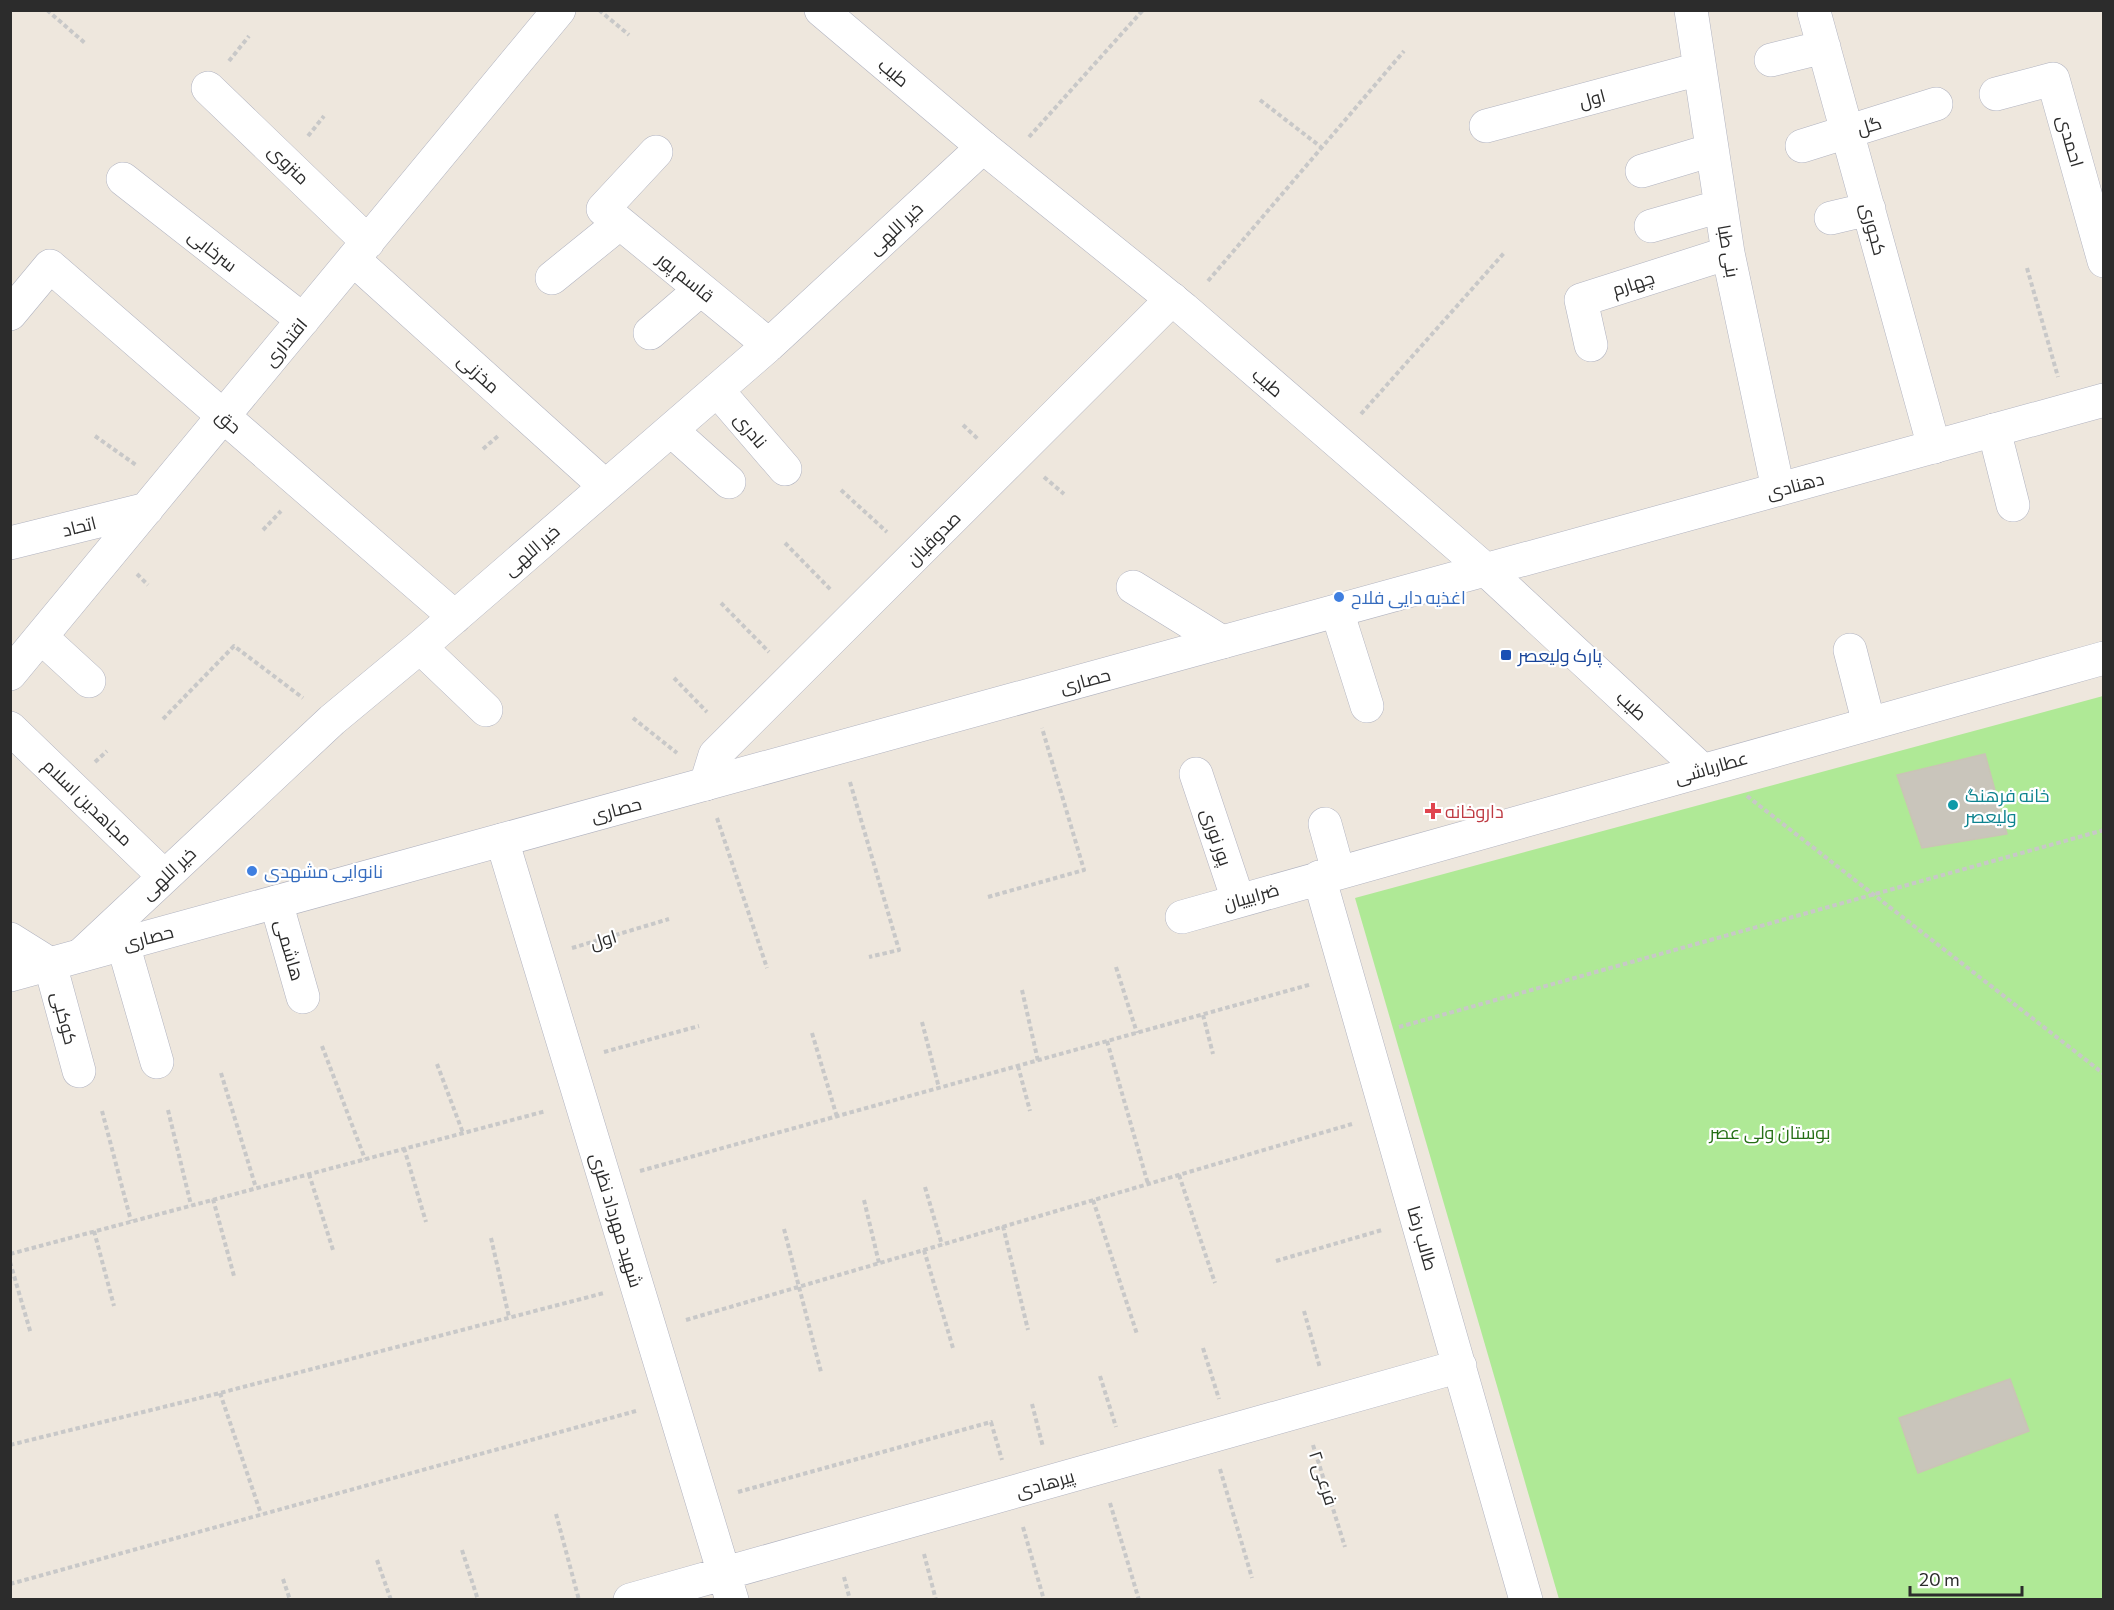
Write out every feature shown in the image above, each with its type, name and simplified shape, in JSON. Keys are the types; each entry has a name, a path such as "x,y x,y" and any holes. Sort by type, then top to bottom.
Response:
{"street":[{"name":"اقتداری","path":"10,674 559,10"},
{"name":"طیب","path":"821,10 994,155 1178,304 1486,570 1707,769"},
{"name":"بنی طبا","path":"1691,10 1728,253 1778,489"},
{"name":"کجوری","path":"1814,12 1934,447"},
{"path":"1772,60 1824,47"},
{"name":"اول","path":"1486,126 1699,69"},
{"name":"احمدی","path":"1996,94 2053,79 2102,246"},
{"name":"منزوی","path":"208,88 360,251"},
{"name":"گل","path":"1802,146 1936,104"},
{"path":"1641,171 1713,150"},
{"path":"552,278 611,216 656,152"},
{"name":"خیر اللهی","path":"81,955 332,720 994,155"},
{"name":"سرخابی","path":"123,179 303,320"},
{"path":"1651,226 1721,206"},
{"path":"1831,218 1869,209"},
{"name":"قاسم پور","path":"611,216 769,345"},
{"name":"مخزنی","path":"360,251 604,486"},
{"name":"چهارم","path":"1591,345 1581,300 1728,253"},
{"name":"حق","path":"10,314 50,266 455,617"},
{"path":"650,333 700,290"},
{"name":"صدوقیان","path":"707,780 715,755 914,556 1178,304"},
{"name":"نادری","path":"717,390 785,469"},
{"name":"دهنادی","path":"1486,570 2103,400"},
{"path":"670,430 729,482"},
{"path":"1994,430 2013,504"},
{"name":"اتحاد","path":"10,543 156,498"},
{"name":"حصاری","path":"10,975 502,840 707,780 840,747 1486,570"},
{"path":"1133,587 1222,642"},
{"path":"1337,611 1366,706"},
{"path":"41,637 89,681"},
{"path":"420,647 486,710"},
{"path":"1850,650 1869,724"},
{"name":"عطارباشی","path":"1329,874 2103,658"},
{"name":"مجاهدین اسلام","path":"10,728 164,876"},
{"name":"پور نوری","path":"1196,774 1238,900"},
{"name":"طالب رضا","path":"1325,824 1329,874 1347,975 1526,1599"},
{"name":"شهید مهرداد نظری","path":"502,840 728,1586"},
{"name":"ضرابییان","path":"1182,916 1329,874"},
{"name":"هاشمی","path":"276,902 303,997"},
{"path":"10,939 50,964"},
{"path":"123,944 157,1062"},
{"name":"کوکبی","path":"50,964 79,1071"},
{"name":"پیرهادی","path":"630,1599 728,1586 915,1520 1460,1366"}],"path":[{"path":"47,10 86,44"},
{"path":"599,10 629,34"},
{"path":"994,155 1143,10"},
{"path":"1178,304 1321,147 1404,51"},
{"path":"1260,100 1321,147"},
{"path":"1337,442 1504,253"},
{"path":"2027,268 2068,410"},
{"path":"95,436 156,498"},
{"path":"841,490 914,556"},
{"path":"785,543 855,615"},
{"path":"721,603 794,677"},
{"path":"163,719 234,646 332,720"},
{"path":"674,678 732,738"},
{"path":"988,897 1084,870 1032,694"},
{"path":"633,718 707,780 767,968"},
{"path":"840,747 899,950 868,957"},
{"path":"1707,769 1873,894 2103,1074"},
{"path":"1365,1037 2103,830"},
{"name":"اول","path":"538,959 669,919"},
{"path":"1116,967 1137,1033"},
{"path":"605,1181 1347,975"},
{"path":"1022,990 1038,1061"},
{"path":"1203,1015 1213,1054"},
{"path":"922,1022 939,1088"},
{"path":"569,1062 699,1026"},
{"path":"812,1034 837,1117"},
{"path":"1107,1041 1148,1184"},
{"path":"322,1046 365,1159"},
{"path":"437,1064 463,1133"},
{"path":"1018,1066 1030,1111"},
{"path":"222,1073 256,1188"},
{"path":"10,1254 581,1101"},
{"path":"168,1110 191,1205"},
{"path":"102,1111 131,1221"},
{"path":"650,1330 1387,1114"},
{"path":"404,1149 426,1222"},
{"path":"309,1174 333,1250"},
{"path":"1179,1175 1215,1283"},
{"path":"925,1187 942,1245"},
{"path":"213,1199 234,1276"},
{"path":"864,1200 879,1263"},
{"path":"1093,1200 1137,1334"},
{"path":"1276,1261 1418,1219"},
{"path":"1003,1226 1028,1330"},
{"path":"784,1229 821,1372"},
{"path":"94,1232 114,1306"},
{"path":"491,1239 509,1317"},
{"path":"924,1250 953,1348"},
{"path":"10,1262 31,1334"},
{"path":"10,1445 220,1393 636,1284"},
{"name":"فرعی ۲","path":"1304,1311 1316,1406 1345,1547"},
{"path":"1203,1348 1219,1434 1252,1578"},
{"path":"1100,1377 1113,1464 1139,1599"},
{"path":"220,1393 261,1514"},
{"path":"10,1584 672,1401"},
{"path":"1032,1404 1052,1480"},
{"path":"702,1502 991,1422 1044,1599"},
{"path":"556,1514 579,1599"},
{"path":"915,1520 936,1599"},
{"path":"462,1550 478,1599"},
{"path":"377,1560 391,1599"},
{"path":"283,1579 290,1599"}],"green space":[{"name":"بوستان ولی عصر","path":"2103,696 2103,1599 1559,1599 1355,898"}],"building":[{"name":"خانه فرهنگ ولیعصر","path":"1985,754 2007,834 1922,848 1897,775"},
{"path":"2010,1379 2029,1431 1918,1473 1899,1418"}],"place":[{"name":"اغذیه دایی فلاح","path":"1339,597"},
{"name":"پارک ولیعصر","path":"1506,655"},
{"name":"خانه فرهنگ ولیعصر","path":"1953,805"},
{"name":"داروخانه","path":"1433,811"},
{"name":"نانوایی مشهدی","path":"252,871"}]}
